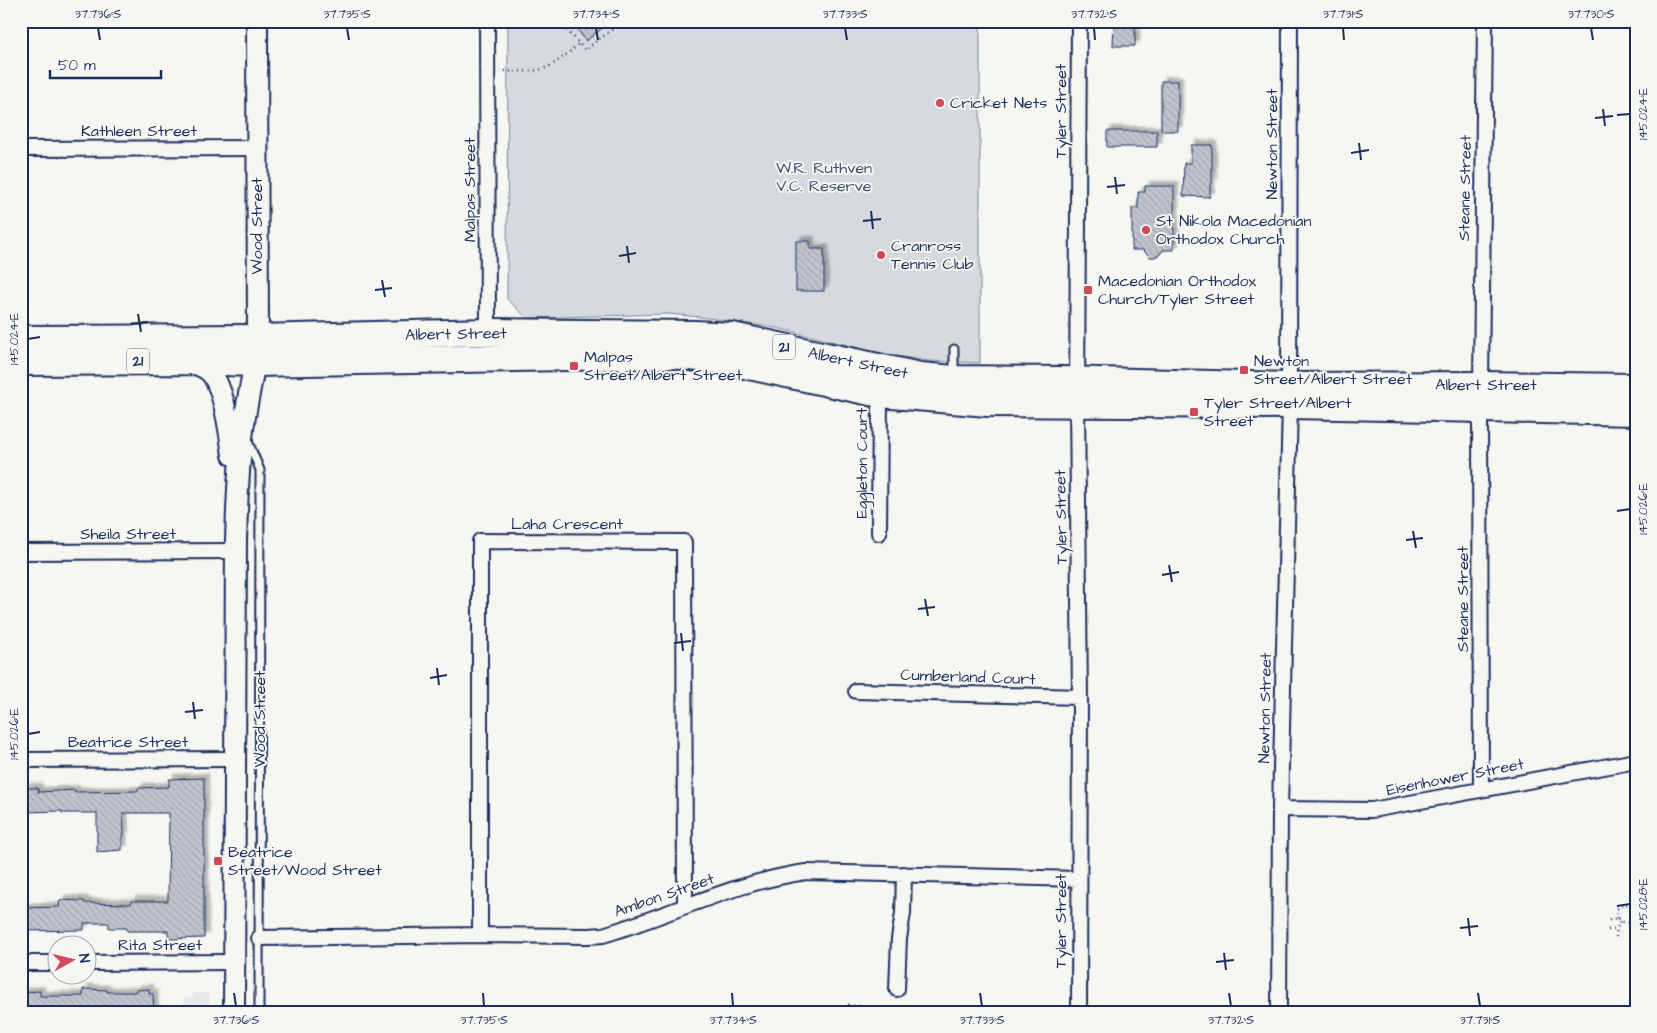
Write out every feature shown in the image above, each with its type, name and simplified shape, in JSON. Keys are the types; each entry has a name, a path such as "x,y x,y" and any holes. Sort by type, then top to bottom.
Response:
{"highway":[{"name":"Albert Street","path":"21,362 191,361 257,350 488,332 696,334 732,336 920,376 1078,392 1481,397 1636,387"},
{"path":"726,361 732,336"},
{"name":"Albert Street","path":"21,339 488,358 673,355 726,361 880,394 988,403 1078,392"},
{"name":"Albert Street","path":"1481,397 1636,412"}],"street":[{"name":"Wood Street","path":"234,1012 236,551 238,481 243,430 257,350 257,21"},
{"name":"Malpas Street","path":"487,21 488,358"},
{"name":"Tyler Street","path":"1079,21 1079,1012"},
{"name":"Newton Street","path":"1279,1012 1280,809 1289,395 1290,21"},
{"name":"Steane Street","path":"1481,790 1481,397 1485,21"},
{"name":"Kathleen Street","path":"21,149 257,148"},
{"path":"191,361 209,371 217,381 227,416 238,481"},
{"name":"Eggleton Court","path":"879,533 880,394"},
{"name":"Laha Crescent","path":"480,935 480,541 684,542 685,906"},
{"name":"Sheila Street","path":"21,552 236,551"},
{"name":"Cumberland Court","path":"856,690 1080,698"},
{"name":"Beatrice Street","path":"21,760 235,759"},
{"name":"Eisenhower Street","path":"1280,809 1372,810 1636,761"},
{"name":"Ambon Street","path":"259,938 603,935 777,876 799,873 1079,878"},
{"path":"898,989 899,939 904,913 904,874"},
{"name":"Rita Street","path":"98,963 234,962"},
{"path":"21,963 48,963"}],"lane":[{"path":"954,349 954,379"},
{"name":"Wood Street","path":"243,430 260,470 259,1012"}],"path":[{"path":"563,21 565,28 585,50 619,24 626,21"},
{"path":"487,71 523,71 546,68 564,58 580,43"},
{"path":"1616,937 1619,920 1616,910 1618,907 1628,904 1636,904"},
{"path":"1609,920 1636,924"},
{"path":"1608,930 1617,928"},
{"path":"848,1005 888,1008"}],"shaded area":[{"path":"193,993 209,993 210,1012 161,1012 161,1006 184,1007 184,998 193,998"}],"green space":[{"name":"W.R. Ruthven V.C. Reserve","path":"508,21 980,21 980,363 928,361 884,354 777,328 701,317 668,314 527,318 507,299"}],"building":[{"path":"580,21 611,21 586,41 575,26"},
{"path":"1114,21 1135,21 1135,46 1113,46"},
{"path":"1161,81 1178,81 1178,131 1161,131"},
{"path":"1107,131 1157,131 1157,147 1107,147"},
{"path":"1191,145 1212,145 1210,197 1183,196 1184,163 1191,163"},
{"path":"1145,186 1174,186 1174,250 1163,250 1155,257 1150,257 1143,250 1132,250 1132,208 1138,208 1138,192 1145,192"},
{"path":"796,241 810,241 810,249 824,249 824,291 796,291"},
{"path":"204,778 204,938 168,939 168,931 127,931 127,928 109,928 109,923 84,923 84,930 24,931 24,908 59,907 60,900 84,901 84,903 131,904 131,901 168,901 169,813 123,813 124,836 122,836 122,850 97,852 97,813 62,813 62,811 25,812 24,788 38,788 38,792 75,790 75,792 138,791 138,788 169,787 169,779"},
{"path":"83,989 107,990 107,992 135,992 136,990 149,989 149,994 153,994 154,1012 24,1012 24,992 40,991 40,996 83,996"}],"place":[{"name":"Cricket Nets","path":"940,103"},
{"name":"St Nikola Macedonian Orthodox Church","path":"1146,230"},
{"name":"Cranross Tennis Club","path":"881,255"},
{"name":"Macedonian Orthodox Church/Tyler Street","path":"1088,290"},
{"name":"Malpas Street/Albert Street","path":"574,366"},
{"name":"Newton Street/Albert Street","path":"1244,370"},
{"name":"Tyler Street/Albert Street","path":"1194,412"},
{"name":"Beatrice Street/Wood Street","path":"218,861"}]}
